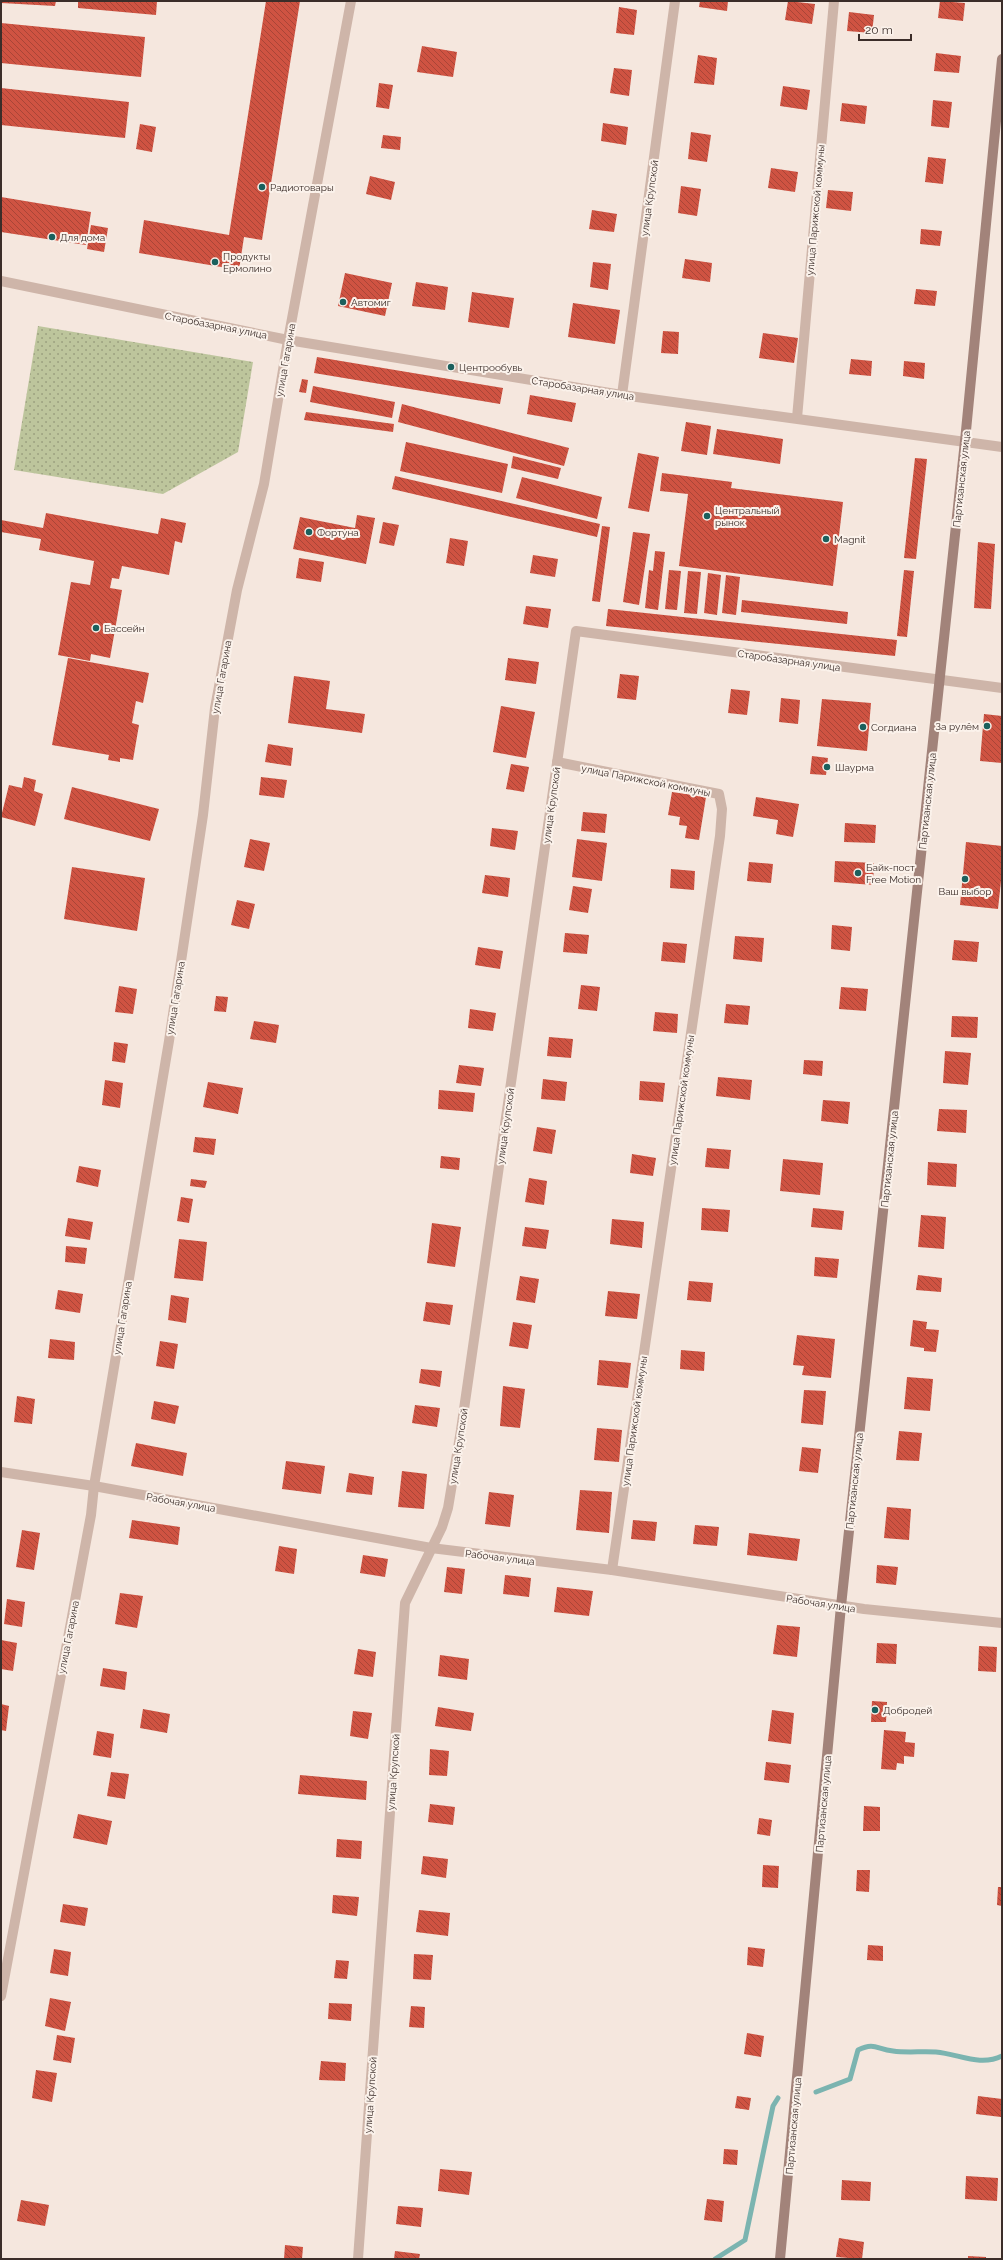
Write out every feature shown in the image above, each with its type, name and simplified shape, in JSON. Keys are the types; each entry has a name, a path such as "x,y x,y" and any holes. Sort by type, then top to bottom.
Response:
{"main road":[{"name":"Партизанская улица","path":"780,2259 841,1606 965,442 1002,60"}],"street":[{"name":"улица Гагарина","path":"1,1996 91,1515 94,1486 169,1040 203,815 215,708 237,590 264,484 288,340 351,1"},
{"name":"улица Крупской","path":"622,395 675,1"},
{"name":"улица Парижской коммуны","path":"797,418 834,1"},
{"name":"Старобазарная улица","path":"1,281 288,340 622,395 1002,447"},
{"name":"Старобазарная улица","path":"576,630 940,681 1002,688"},
{"name":"улица Крупской","path":"358,2259 405,1603 442,1527 448,1508 462,1430 576,630"},
{"name":"улица Парижской коммуны","path":"557,762 719,794 722,809 720,836 612,1570"},
{"name":"Рабочая улица","path":"1,1472 94,1486 431,1548 612,1570 841,1606 1002,1623"}],"green space":[{"path":"38,326 253,362 238,452 163,494 14,470"}],"building":[{"path":"1,1 56,1 55,6 1,3"},
{"path":"78,1 157,1 156,15 78,8"},
{"path":"266,1 300,1 262,240 244,237 239,270 139,253 144,220 229,235"},
{"path":"700,1 728,1 727,11 699,7"},
{"path":"788,1 815,4 812,24 785,20"},
{"path":"940,1 965,3 963,21 938,18"},
{"path":"619,7 637,10 634,35 616,33"},
{"path":"849,12 874,15 872,33 847,31"},
{"path":"1,23 145,37 141,77 1,63"},
{"path":"422,46 457,52 453,77 417,72"},
{"path":"936,53 961,56 959,73 934,71"},
{"path":"698,55 717,58 714,85 694,83"},
{"path":"614,68 632,70 629,96 610,93"},
{"path":"379,83 393,85 389,109 376,107"},
{"path":"783,86 810,90 807,110 780,106"},
{"path":"1,88 129,102 125,138 1,125"},
{"path":"933,100 952,102 949,128 931,126"},
{"path":"842,103 867,106 865,124 840,121"},
{"path":"603,123 628,127 626,145 601,141"},
{"path":"140,124 156,127 152,152 136,149"},
{"path":"691,132 711,135 707,162 688,159"},
{"path":"383,135 401,137 400,150 381,148"},
{"path":"928,157 946,159 943,184 925,182"},
{"path":"771,168 798,172 795,192 768,188"},
{"path":"370,176 395,182 391,200 366,194"},
{"path":"681,186 701,189 697,216 678,213"},
{"path":"828,190 853,192 851,211 826,208"},
{"path":"1,197 91,212 86,245 1,232"},
{"path":"592,210 617,214 614,232 589,229"},
{"path":"91,225 108,228 104,252 87,249"},
{"path":"921,229 942,231 940,246 920,244"},
{"path":"685,259 712,263 710,282 682,278"},
{"path":"593,262 611,264 608,290 590,287"},
{"path":"345,273 392,283 385,316 338,306"},
{"path":"416,282 448,287 445,310 412,306"},
{"path":"916,289 937,291 935,306 914,304"},
{"path":"472,292 514,298 509,328 468,322"},
{"path":"573,303 620,310 615,344 568,337"},
{"path":"663,331 679,332 678,354 661,353"},
{"path":"763,333 798,338 794,363 759,358"},
{"path":"317,357 503,388 500,404 314,373"},
{"path":"851,359 872,361 871,376 849,374"},
{"path":"904,361 925,363 924,379 903,376"},
{"path":"302,379 308,380 306,393 299,392"},
{"path":"313,386 395,402 392,418 310,402"},
{"path":"530,395 576,403 572,422 527,414"},
{"path":"402,404 569,448 564,466 398,422"},
{"path":"306,412 394,424 393,432 304,420"},
{"path":"686,422 711,426 707,455 681,451"},
{"path":"717,429 783,439 780,464 713,454"},
{"path":"406,442 508,464 502,493 400,471"},
{"path":"638,453 659,457 649,512 628,508"},
{"path":"513,456 561,468 558,479 511,468"},
{"path":"915,458 927,459 916,559 904,558"},
{"path":"662,473 732,482 731,488 843,502 833,586 679,566 688,494 660,491"},
{"path":"395,476 600,524 597,537 392,489"},
{"path":"522,477 602,497 597,519 516,498"},
{"path":"46,513 158,534 161,518 186,523 182,543 175,541 169,575 122,566 119,579 112,578 110,588 122,590 110,658 91,654 90,661 58,655 71,582 90,585 94,561 39,550 41,539 1,532 1,520 43,528"},
{"path":"357,515 375,518 366,564 293,549 300,517 355,528"},
{"path":"383,522 399,525 394,546 379,543"},
{"path":"602,526 610,527 600,602 592,601"},
{"path":"633,532 650,534 639,605 623,602"},
{"path":"450,538 468,541 464,566 446,563"},
{"path":"978,542 995,544 991,609 974,608"},
{"path":"655,551 665,552 658,610 645,608 649,570 653,571"},
{"path":"533,555 558,559 555,577 530,573"},
{"path":"299,558 324,562 321,582 296,578"},
{"path":"669,570 681,571 677,610 665,609"},
{"path":"904,570 914,571 907,637 897,636"},
{"path":"688,571 701,572 697,614 684,613"},
{"path":"708,573 721,575 717,615 704,613"},
{"path":"726,575 740,577 736,615 722,613"},
{"path":"742,600 848,612 847,624 741,612"},
{"path":"526,606 551,609 548,628 523,624"},
{"path":"608,609 897,640 895,656 606,626"},
{"path":"68,658 149,673 143,703 136,701 132,723 139,725 133,760 120,758 120,762 108,760 109,755 52,745"},
{"path":"508,658 539,662 536,684 505,680"},
{"path":"620,674 639,676 636,700 617,698"},
{"path":"294,676 330,681 326,709 365,714 362,733 288,723"},
{"path":"731,689 750,691 747,715 728,713"},
{"path":"781,698 800,700 798,724 779,722"},
{"path":"822,699 871,703 867,751 817,746"},
{"path":"501,706 535,712 526,758 493,752"},
{"path":"984,714 1002,716 1002,763 980,761"},
{"path":"268,744 293,748 291,766 265,762"},
{"path":"812,756 828,758 826,775 810,774"},
{"path":"511,764 529,767 524,792 506,789"},
{"path":"24,777 36,780 34,791 43,794 35,826 1,817 9,785 22,788"},
{"path":"261,777 287,780 284,798 259,795"},
{"path":"72,787 159,809 150,841 64,819"},
{"path":"672,792 706,797 699,840 685,838 687,826 679,825 680,817 668,815"},
{"path":"756,797 799,804 793,837 776,834 778,820 753,816"},
{"path":"583,812 607,814 605,833 581,831"},
{"path":"845,823 876,825 875,843 844,842"},
{"path":"492,828 518,831 515,850 490,846"},
{"path":"250,839 270,843 264,871 244,867"},
{"path":"577,839 607,843 602,881 572,877"},
{"path":"966,842 1002,846 1002,872 998,909 960,905"},
{"path":"835,861 874,863 873,885 834,882"},
{"path":"749,862 773,864 771,883 747,881"},
{"path":"72,867 145,878 137,931 64,919"},
{"path":"671,869 695,871 694,890 670,888"},
{"path":"485,875 510,878 508,897 482,893"},
{"path":"573,886 592,889 588,913 569,910"},
{"path":"237,900 255,904 249,929 231,925"},
{"path":"832,925 852,927 850,951 831,949"},
{"path":"565,933 589,935 587,954 563,952"},
{"path":"735,936 764,938 762,962 733,959"},
{"path":"954,940 979,942 977,962 952,960"},
{"path":"663,942 687,944 685,963 661,961"},
{"path":"478,947 503,951 500,969 475,965"},
{"path":"581,985 600,987 597,1011 578,1009"},
{"path":"119,986 137,989 133,1014 115,1012"},
{"path":"841,987 868,989 866,1011 839,1009"},
{"path":"216,996 228,997 226,1012 214,1011"},
{"path":"726,1004 750,1006 748,1025 724,1023"},
{"path":"470,1009 496,1013 493,1031 468,1028"},
{"path":"655,1012 678,1014 677,1033 653,1031"},
{"path":"952,1016 978,1017 977,1038 951,1037"},
{"path":"254,1021 279,1025 276,1043 250,1039"},
{"path":"549,1037 573,1039 571,1058 547,1056"},
{"path":"114,1042 128,1044 125,1063 112,1061"},
{"path":"945,1051 971,1053 968,1085 943,1083"},
{"path":"804,1060 823,1061 822,1076 803,1074"},
{"path":"459,1065 484,1068 481,1086 456,1083"},
{"path":"718,1077 752,1080 750,1100 716,1096"},
{"path":"543,1079 567,1082 565,1101 541,1099"},
{"path":"105,1080 123,1083 120,1108 102,1105"},
{"path":"640,1081 665,1083 663,1102 639,1100"},
{"path":"208,1082 243,1088 238,1114 203,1107"},
{"path":"439,1090 475,1093 473,1112 438,1109"},
{"path":"823,1100 850,1102 848,1124 821,1121"},
{"path":"939,1109 967,1110 966,1133 937,1131"},
{"path":"537,1127 556,1130 552,1154 533,1151"},
{"path":"195,1137 216,1139 214,1155 193,1152"},
{"path":"707,1148 731,1150 729,1169 705,1167"},
{"path":"632,1154 656,1158 653,1176 630,1173"},
{"path":"441,1156 460,1158 459,1170 440,1168"},
{"path":"783,1159 823,1163 820,1195 780,1191"},
{"path":"928,1162 957,1164 956,1187 927,1185"},
{"path":"79,1166 101,1170 98,1187 76,1182"},
{"path":"529,1178 547,1181 544,1205 525,1202"},
{"path":"191,1179 207,1181 205,1188 190,1186"},
{"path":"181,1197 193,1199 189,1223 177,1221"},
{"path":"702,1208 730,1210 728,1232 701,1230"},
{"path":"813,1208 844,1211 842,1230 811,1227"},
{"path":"921,1215 946,1217 944,1249 918,1247"},
{"path":"68,1218 93,1222 90,1240 65,1236"},
{"path":"612,1219 644,1222 642,1248 610,1244"},
{"path":"432,1223 461,1227 455,1267 427,1263"},
{"path":"525,1227 549,1230 546,1249 522,1246"},
{"path":"179,1239 207,1242 203,1281 174,1278"},
{"path":"66,1246 87,1248 85,1264 65,1262"},
{"path":"815,1257 839,1259 837,1278 814,1276"},
{"path":"918,1275 942,1278 941,1292 916,1290"},
{"path":"520,1276 539,1279 535,1303 516,1300"},
{"path":"689,1281 713,1283 711,1302 687,1300"},
{"path":"58,1290 83,1294 80,1313 55,1309"},
{"path":"608,1291 640,1294 637,1319 605,1316"},
{"path":"171,1295 189,1298 186,1323 168,1320"},
{"path":"426,1302 453,1305 450,1325 423,1321"},
{"path":"913,1320 927,1322 926,1329 939,1330 936,1352 924,1351 924,1348 910,1346"},
{"path":"513,1322 532,1325 528,1349 509,1346"},
{"path":"797,1335 835,1339 831,1378 802,1375 804,1366 793,1365"},
{"path":"50,1339 75,1342 74,1360 48,1358"},
{"path":"160,1341 178,1344 174,1369 156,1366"},
{"path":"681,1350 705,1352 704,1371 680,1369"},
{"path":"599,1360 631,1363 628,1388 597,1385"},
{"path":"421,1369 442,1371 440,1387 419,1383"},
{"path":"907,1377 933,1379 930,1411 904,1409"},
{"path":"503,1386 525,1389 520,1428 500,1426"},
{"path":"804,1390 826,1391 823,1425 801,1423"},
{"path":"17,1396 35,1399 32,1424 14,1422"},
{"path":"154,1401 179,1406 175,1424 151,1419"},
{"path":"415,1405 440,1408 437,1427 412,1423"},
{"path":"597,1428 622,1430 619,1462 594,1460"},
{"path":"899,1431 922,1433 919,1461 896,1460"},
{"path":"136,1443 187,1453 183,1476 131,1466"},
{"path":"802,1447 821,1449 818,1473 799,1471"},
{"path":"286,1461 325,1466 321,1494 282,1489"},
{"path":"402,1471 427,1474 424,1509 398,1507"},
{"path":"349,1473 374,1477 372,1495 346,1492"},
{"path":"580,1490 612,1492 609,1533 576,1530"},
{"path":"489,1492 514,1495 510,1527 485,1524"},
{"path":"887,1507 911,1509 909,1540 884,1538"},
{"path":"132,1520 180,1527 178,1545 129,1538"},
{"path":"633,1520 657,1522 655,1541 631,1539"},
{"path":"695,1525 719,1527 717,1546 693,1544"},
{"path":"22,1530 40,1533 34,1570 16,1567"},
{"path":"749,1533 800,1539 797,1561 747,1555"},
{"path":"279,1546 297,1549 294,1574 275,1571"},
{"path":"363,1555 388,1559 385,1577 360,1573"},
{"path":"877,1565 898,1567 896,1585 876,1583"},
{"path":"447,1567 465,1569 462,1594 444,1592"},
{"path":"505,1575 531,1578 529,1597 503,1594"},
{"path":"557,1587 593,1591 589,1616 554,1612"},
{"path":"120,1593 143,1596 137,1628 115,1624"},
{"path":"7,1599 25,1602 22,1627 4,1624"},
{"path":"777,1625 800,1627 797,1657 773,1654"},
{"path":"1,1640 17,1643 13,1671 1,1669"},
{"path":"877,1643 897,1644 896,1664 876,1663"},
{"path":"979,1646 997,1647 996,1672 978,1671"},
{"path":"358,1649 376,1652 373,1677 354,1674"},
{"path":"440,1655 469,1659 467,1680 438,1676"},
{"path":"103,1668 127,1672 125,1690 100,1686"},
{"path":"872,1701 887,1702 886,1722 871,1722"},
{"path":"1,1704 9,1706 6,1731 1,1730"},
{"path":"438,1707 474,1713 471,1731 435,1726"},
{"path":"143,1709 170,1714 167,1733 140,1728"},
{"path":"772,1710 794,1713 791,1744 768,1741"},
{"path":"353,1711 372,1713 368,1739 350,1736"},
{"path":"884,1730 906,1732 905,1742 915,1743 914,1757 904,1756 904,1764 897,1763 896,1770 881,1769"},
{"path":"97,1731 114,1734 111,1758 93,1755"},
{"path":"430,1749 449,1751 447,1776 429,1775"},
{"path":"766,1762 791,1765 789,1783 764,1780"},
{"path":"111,1772 129,1774 125,1799 107,1796"},
{"path":"300,1775 367,1781 366,1800 298,1794"},
{"path":"430,1804 455,1807 453,1825 428,1822"},
{"path":"864,1806 880,1807 880,1831 863,1831"},
{"path":"78,1814 112,1821 107,1845 73,1838"},
{"path":"759,1818 772,1820 770,1836 757,1834"},
{"path":"337,1839 362,1841 361,1859 336,1857"},
{"path":"423,1856 448,1859 446,1878 421,1874"},
{"path":"763,1865 779,1866 778,1888 762,1887"},
{"path":"857,1870 870,1870 869,1892 856,1891"},
{"path":"998,1887 1002,1887 1002,1906 997,1905"},
{"path":"333,1895 359,1897 357,1916 332,1913"},
{"path":"63,1904 88,1908 85,1926 60,1922"},
{"path":"419,1910 450,1913 448,1936 416,1932"},
{"path":"868,1945 883,1946 883,1961 867,1960"},
{"path":"748,1947 765,1949 763,1967 747,1965"},
{"path":"54,1949 71,1952 68,1976 50,1973"},
{"path":"414,1954 433,1955 431,1980 413,1979"},
{"path":"336,1960 349,1961 347,1979 334,1978"},
{"path":"50,1998 71,2002 65,2031 45,2026"},
{"path":"329,2003 352,2004 351,2021 328,2019"},
{"path":"411,2006 425,2007 424,2028 409,2027"},
{"path":"747,2033 764,2036 761,2057 744,2054"},
{"path":"57,2035 75,2038 71,2063 53,2060"},
{"path":"321,2061 346,2063 345,2081 319,2080"},
{"path":"36,2070 57,2073 52,2102 32,2098"},
{"path":"737,2096 751,2098 749,2110 735,2108"},
{"path":"978,2096 1002,2099 1001,2117 976,2114"},
{"path":"724,2149 738,2150 737,2165 723,2164"},
{"path":"440,2169 472,2172 469,2195 438,2191"},
{"path":"966,2176 998,2178 997,2201 965,2199"},
{"path":"842,2180 871,2182 870,2201 841,2200"},
{"path":"707,2199 724,2201 722,2222 704,2220"},
{"path":"21,2200 49,2205 45,2226 17,2221"},
{"path":"398,2206 423,2208 421,2227 396,2224"},
{"path":"839,2238 864,2242 862,2259 836,2257"},
{"path":"285,2245 303,2247 302,2259 284,2259"},
{"path":"395,2251 420,2254 419,2259 394,2259"},
{"path":"968,2256 986,2257 986,2259 968,2259"}],"waterway":[{"path":"816,2092 850,2079 858,2050 868,2046 898,2052 945,2053 978,2060 994,2059 1002,2056"},
{"path":"715,2259 745,2240 773,2106 778,2098"}],"place":[{"name":"Радиотовары","path":"262,187"},
{"name":"Для дома","path":"52,237"},
{"name":"Продукты Ермолино","path":"215,262"},
{"name":"Автомиг","path":"343,302"},
{"name":"Центрообувь","path":"451,367"},
{"name":"Центральный рынок","path":"707,516"},
{"name":"Фортуна","path":"309,532"},
{"name":"Magnit","path":"826,539"},
{"name":"Бассейн","path":"96,628"},
{"name":"За рулём","path":"987,726"},
{"name":"Согдиана","path":"863,727"},
{"name":"Шаурма","path":"827,767"},
{"name":"Байк-пост Free Motion","path":"858,873"},
{"name":"Ваш выбор","path":"965,879"},
{"name":"Добродей","path":"875,1710"}]}
